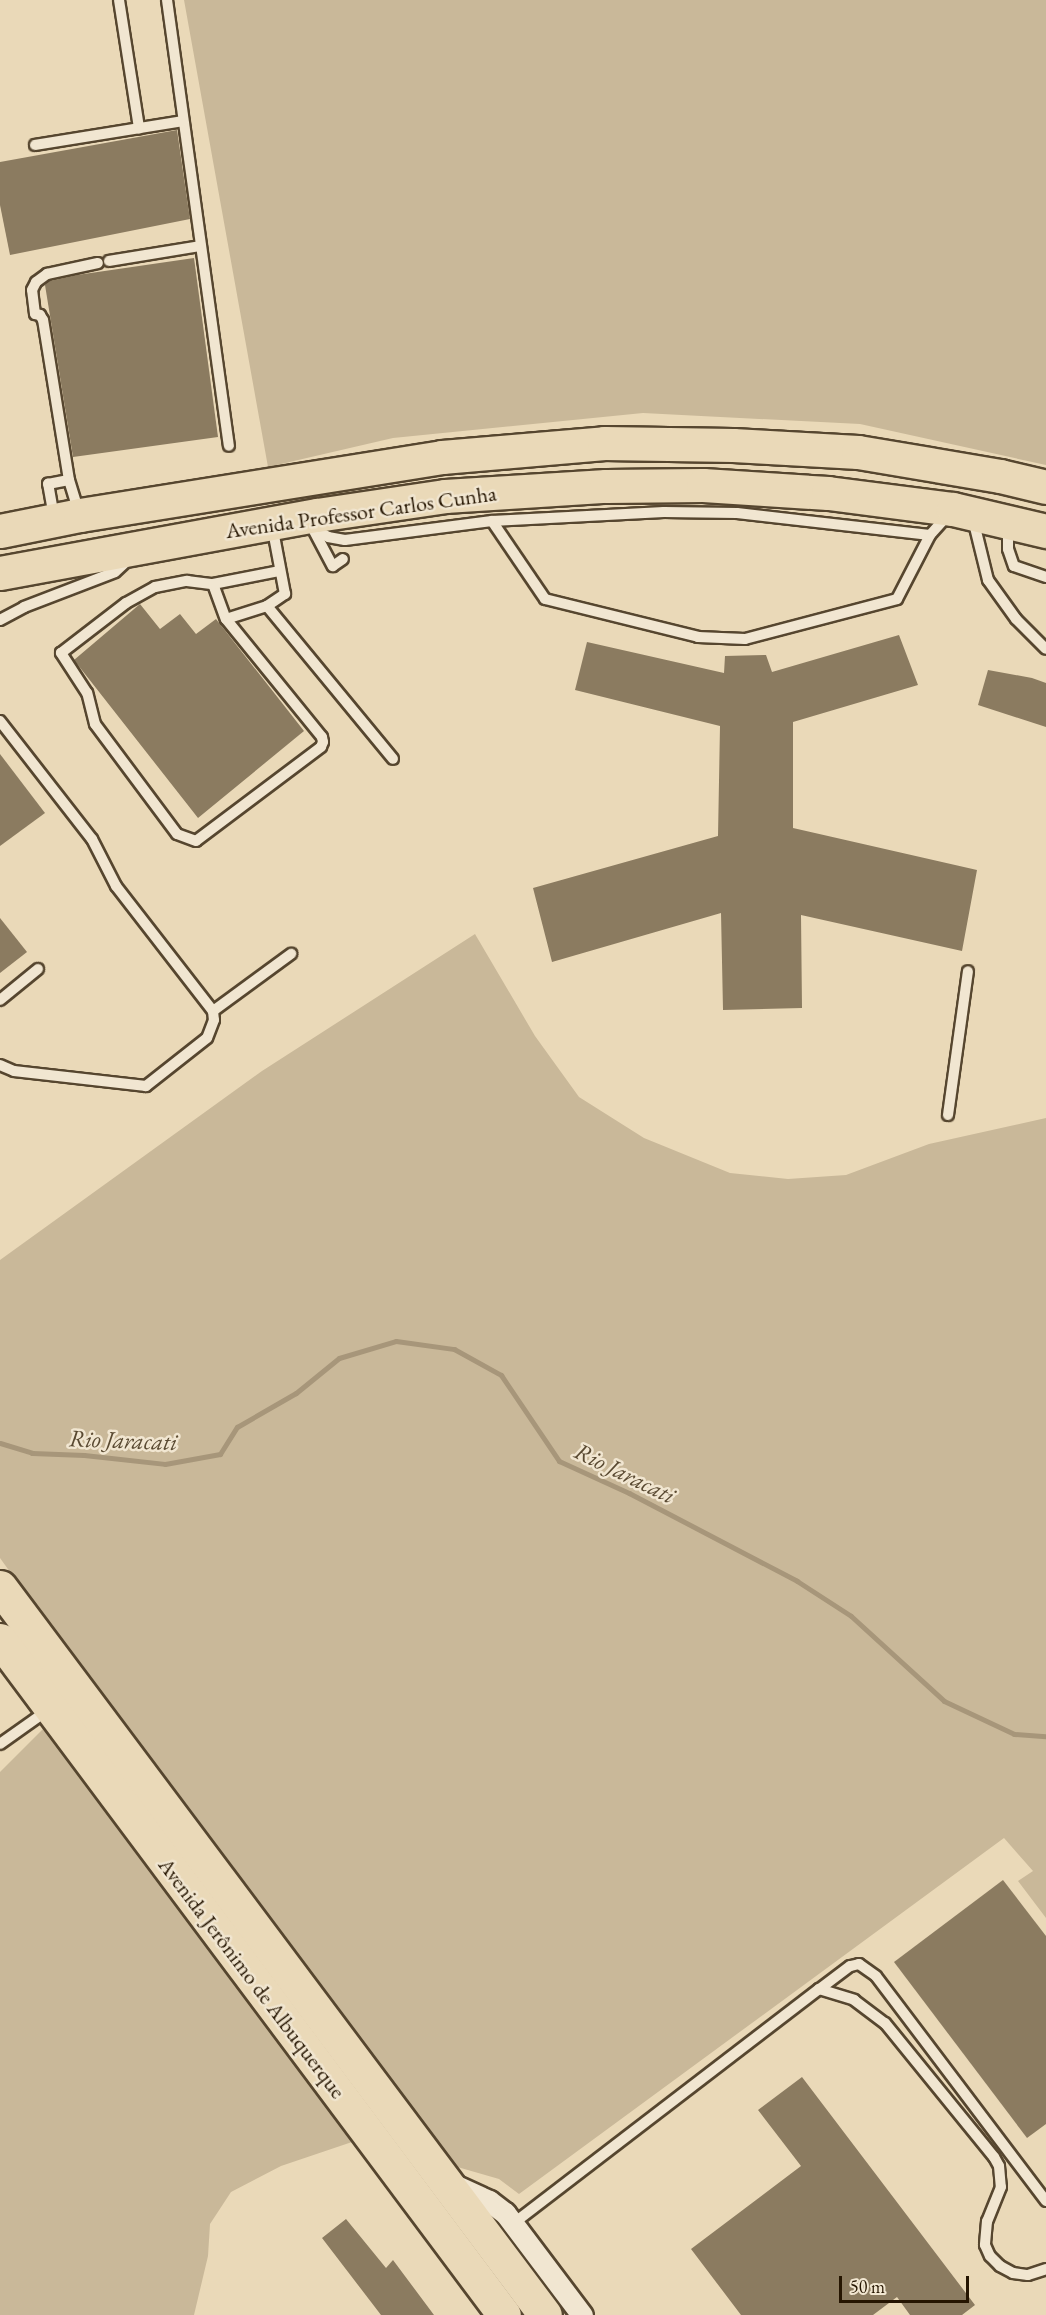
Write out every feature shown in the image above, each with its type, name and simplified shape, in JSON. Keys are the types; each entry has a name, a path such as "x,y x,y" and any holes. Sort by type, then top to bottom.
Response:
{"main road":[{"name":"Avenida Professor Carlos Cunha","path":"0,531 68,517 442,458 604,443 733,445 858,452 1000,476 1046,487"},
{"path":"490,506 487,474 497,461 579,455 604,443"},
{"path":"300,522 343,502 435,487 443,479 442,458"},
{"name":"Avenida Professor Carlos Cunha","path":"0,573 300,522 490,506 606,486 703,485 828,493 962,511 1046,531"},
{"name":"Avenida Jerônimo de Albuquerque","path":"0,1587 545,2315"},
{"name":"Avenida Jerônimo de Albuquerque","path":"0,1640 504,2315"}],"street":[{"name":"Avenida Jerônimo de Albuquerque","path":"446,2182 489,2201 514,2223 582,2315"}],"lane":[{"path":"119,0 139,128"},
{"path":"167,0 229,446"},
{"path":"35,145 183,121"},
{"path":"68,517 69,480 43,320 40,315 35,314 32,290 36,282 47,274 201,246"},
{"path":"68,517 48,484 69,480"},
{"path":"490,506 545,599 698,637 745,639 897,599 930,535 962,511 988,579 1016,619 1046,649"},
{"path":"490,506 737,513 930,535"},
{"path":"226,619 267,606 285,594 279,571 300,522 333,566 343,559"},
{"path":"1008,522 1008,549 1014,566 1046,577"},
{"path":"0,620 24,607 115,572 127,563 136,549"},
{"path":"213,584 226,619 322,737 322,742 321,747 196,841 188,840 177,834 94,724 87,693 60,653 126,603 155,587 187,581 213,584 279,571"},
{"path":"267,606 393,759"},
{"path":"0,721 92,839 116,886 213,1011 212,1031 207,1038 146,1086 14,1071 0,1065"},
{"path":"213,1011 291,954"},
{"path":"0,1000 38,969"},
{"path":"948,1115 968,970"},
{"path":"0,1744 51,1708"},
{"path":"514,2223 819,1989 850,1966 859,1964 868,1968 1046,2201"},
{"path":"819,1989 854,2000 885,2023 999,2166 1001,2187 987,2221 985,2236 990,2256 1000,2266 1013,2273 1028,2275 1046,2269"}],"shaded area":[{"path":"184,0 1046,0 1046,465 860,424 643,413 393,438 268,467"},
{"path":"475,934 535,1036 579,1097 644,1138 730,1173 788,1179 846,1175 929,1144 1046,1118 1046,1918 1018,1881 1033,1871 1004,1838 519,2194 499,2179 454,2166 81,1671 0,1558 0,1260 262,1071"},
{"path":"44,1728 352,2142 281,2166 231,2192 210,2224 208,2256 194,2315 0,2315 0,1772"}],"building":[{"path":"177,130 190,219 10,255 0,205 0,162"},
{"path":"194,258 218,437 73,457 45,285 50,281 77,275"},
{"path":"140,604 160,629 180,614 196,634 216,619 304,731 198,818 74,660"},
{"path":"899,635 918,685 793,722 793,828 977,870 962,951 801,915 802,1008 723,1010 721,913 552,962 533,888 718,836 720,726 575,690 587,642 724,673 725,656 766,655 772,672"},
{"path":"988,670 1032,678 1046,683 1046,727 978,705"},
{"path":"0,754 45,813 0,846"},
{"path":"0,918 27,952 0,973"},
{"path":"1003,1880 1046,1936 1046,2124 1027,2138 894,1962"},
{"path":"802,2077 975,2305 962,2315 910,2315 897,2297 873,2315 741,2315 691,2249 801,2166 758,2110"},
{"path":"346,2219 386,2268 393,2260 434,2315 381,2315 322,2238"}],"waterway":[{"name":"Rio Jaracati","path":"0,1443 32,1453 84,1455 165,1464 220,1454 237,1427 296,1393 339,1358 396,1341 454,1349 501,1375 559,1461 629,1493 797,1581 851,1616 944,1701 1014,1734 1046,1736"}]}
